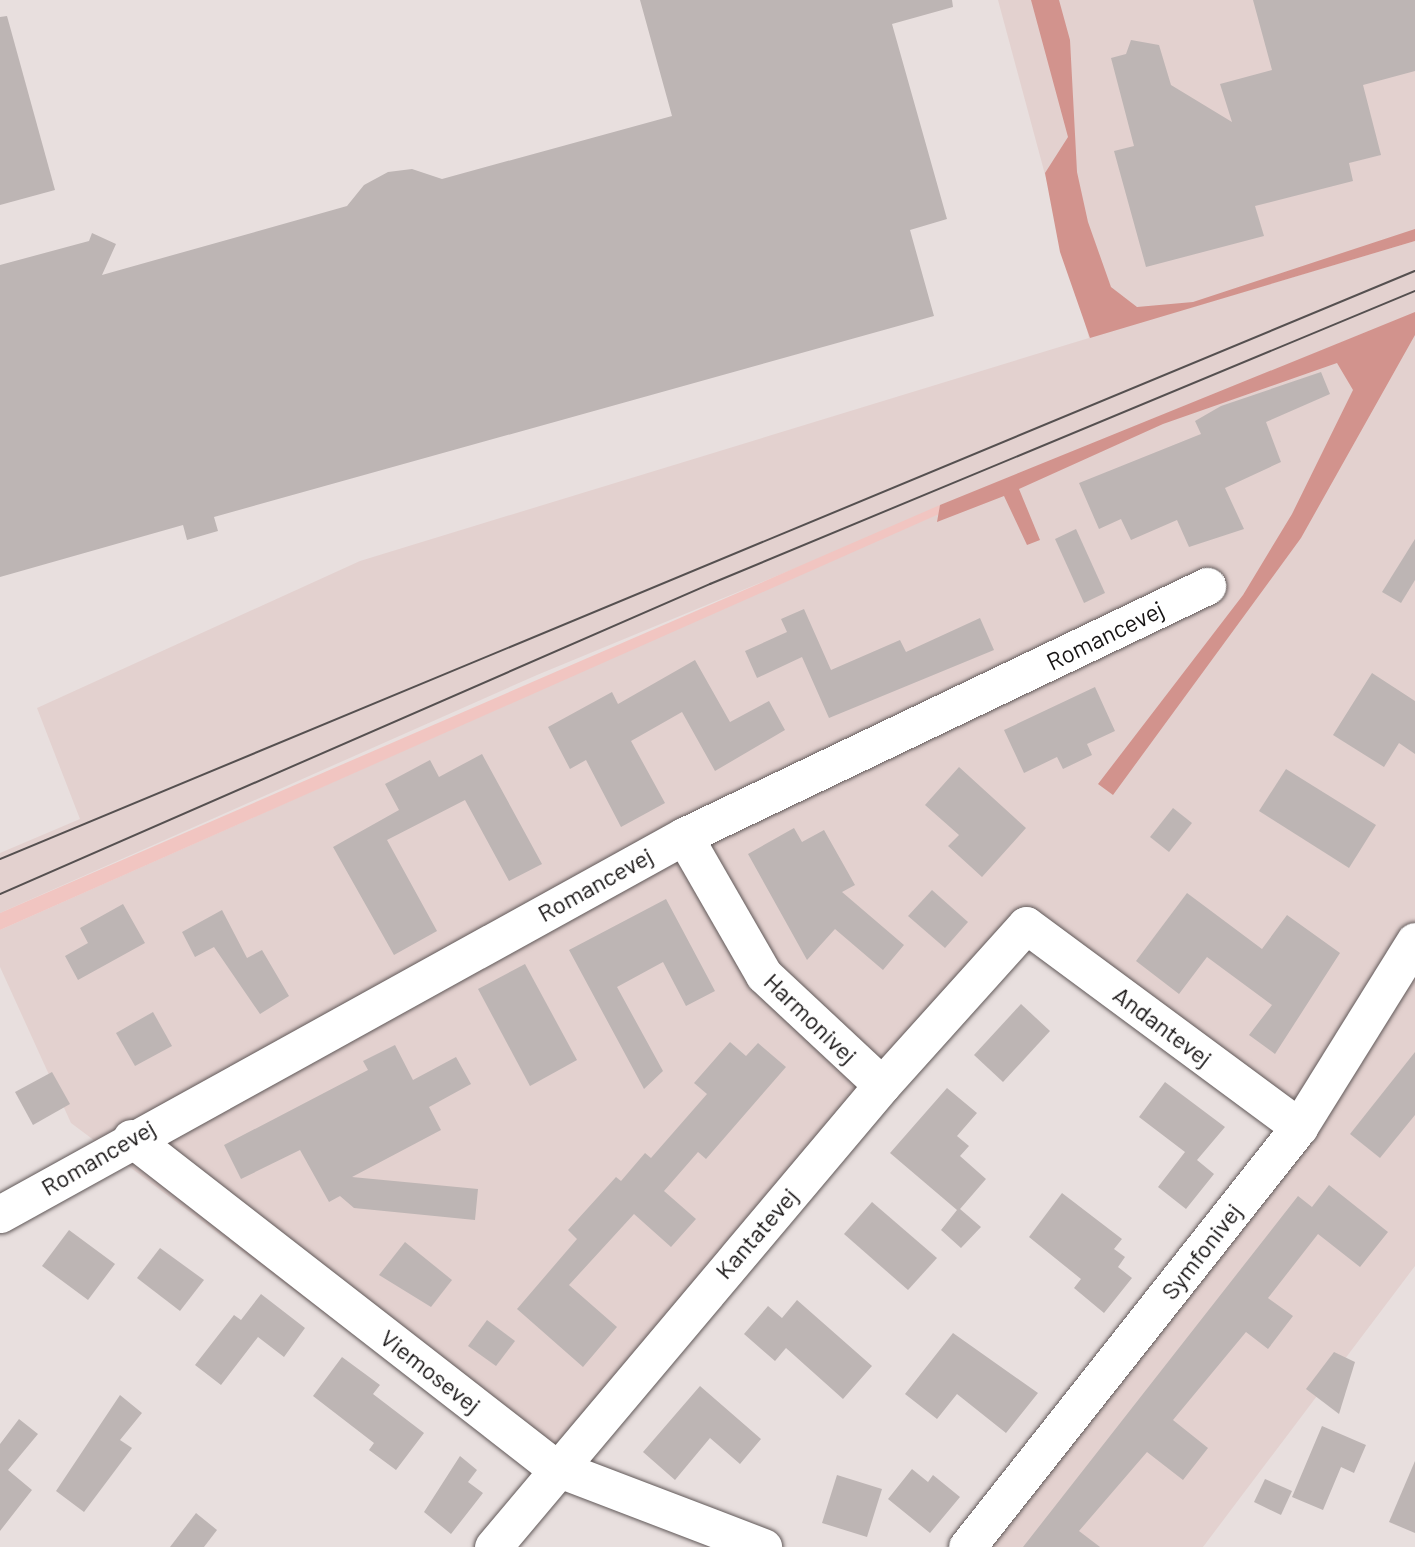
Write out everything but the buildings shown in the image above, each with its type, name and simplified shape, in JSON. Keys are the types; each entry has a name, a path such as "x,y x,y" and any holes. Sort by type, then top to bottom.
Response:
{"street":[{"name":"Romancevej","path":"0,1213 131,1138 684,836 1207,586"},
{"name":"Harmonivej","path":"684,836 764,975 882,1085"},
{"name":"Kantatevej","path":"493,1547 554,1467 882,1085 1026,925"},
{"name":"Andantevej","path":"1026,925 1299,1127"},
{"name":"Symfonivej","path":"967,1547 1299,1127 1415,941"},
{"name":"Viemosevej","path":"131,1138 554,1467 763,1547"}],"shaded area":[{"path":"998,0 1415,0 1415,231 1128,326 1415,241 1415,1266 1203,1547 970,1547 1290,1127 1011,935 535,1471 71,1123 0,967 0,930 904,528 1381,326 537,675 0,913 0,853 80,819 37,708 360,561 1089,338"},
{"path":"1031,0 1059,0 1070,40 1077,172 1088,222 1111,287 1137,307 1193,302 1415,229 1415,241 1090,338 1060,252 1045,173 1068,137"},
{"path":"1415,312 1415,335 1301,538 1113,795 1098,784 1243,595 1292,514 1353,390 1337,363 1163,424 1019,489 1040,540 1027,545 1004,496 937,522 940,505"},
{"path":"940,505 939,514 0,930 0,913"}],"tram line":[{"path":"0,859 1415,271"},
{"path":"0,894 710,584 1415,291"}]}
